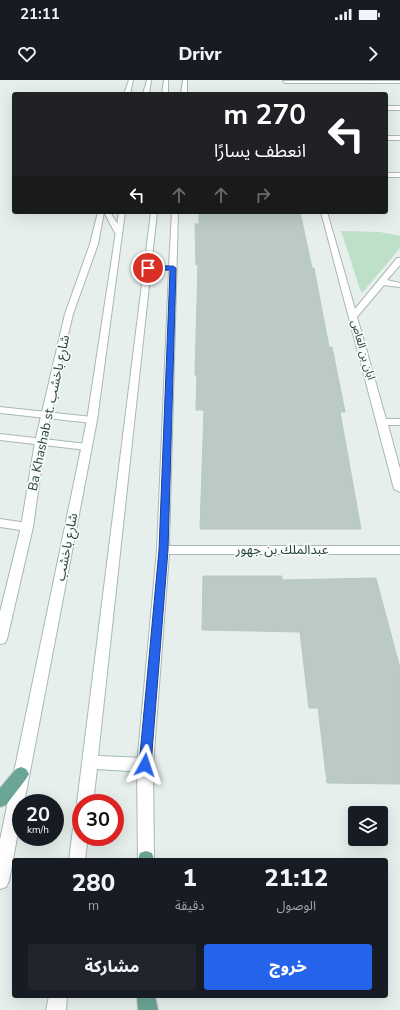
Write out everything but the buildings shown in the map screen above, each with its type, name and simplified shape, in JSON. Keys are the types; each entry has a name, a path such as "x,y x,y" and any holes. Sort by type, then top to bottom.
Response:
{"main road":[{"path":"0,800 21,774"},
{"path":"148,998 148,1010"}],"street":[{"path":"128,92 131,80"},
{"path":"146,92 149,80"},
{"path":"165,92 166,80"},
{"path":"184,92 185,80"},
{"path":"287,88 285,81 400,82"},
{"path":"388,108 400,108"},
{"path":"388,138 400,138"},
{"path":"388,175 400,175"},
{"name":"Ba Khashab st. شارع باخشب","path":"0,639 27,527 40,442 69,314 94,244 101,214"},
{"path":"108,214 118,230"},
{"name":"شارع باخشب","path":"0,881 92,420 118,230 122,214"},
{"path":"86,794 154,214"},
{"path":"146,858 145,765 163,550 175,214"},
{"name":"ابان بن العاص","path":"325,214 383,422 400,489"},
{"path":"353,317 400,260"},
{"path":"148,268 173,268"},
{"path":"382,282 400,285"},
{"path":"0,410 92,420"},
{"path":"383,422 400,422"},
{"path":"0,438 87,447"},
{"path":"0,523 27,527"},
{"name":"عبدالملك بن جهور","path":"163,550 400,550"},
{"path":"90,762 145,765"},
{"path":"77,858 79,846"},
{"path":"56,1010 58,998"},
{"path":"149,998 153,1010"}],"green space":[{"path":"341,231 380,232 400,236 400,248 363,292 361,292"}],"route":[{"path":"145,765 163,550 173,268 148,268"}]}
